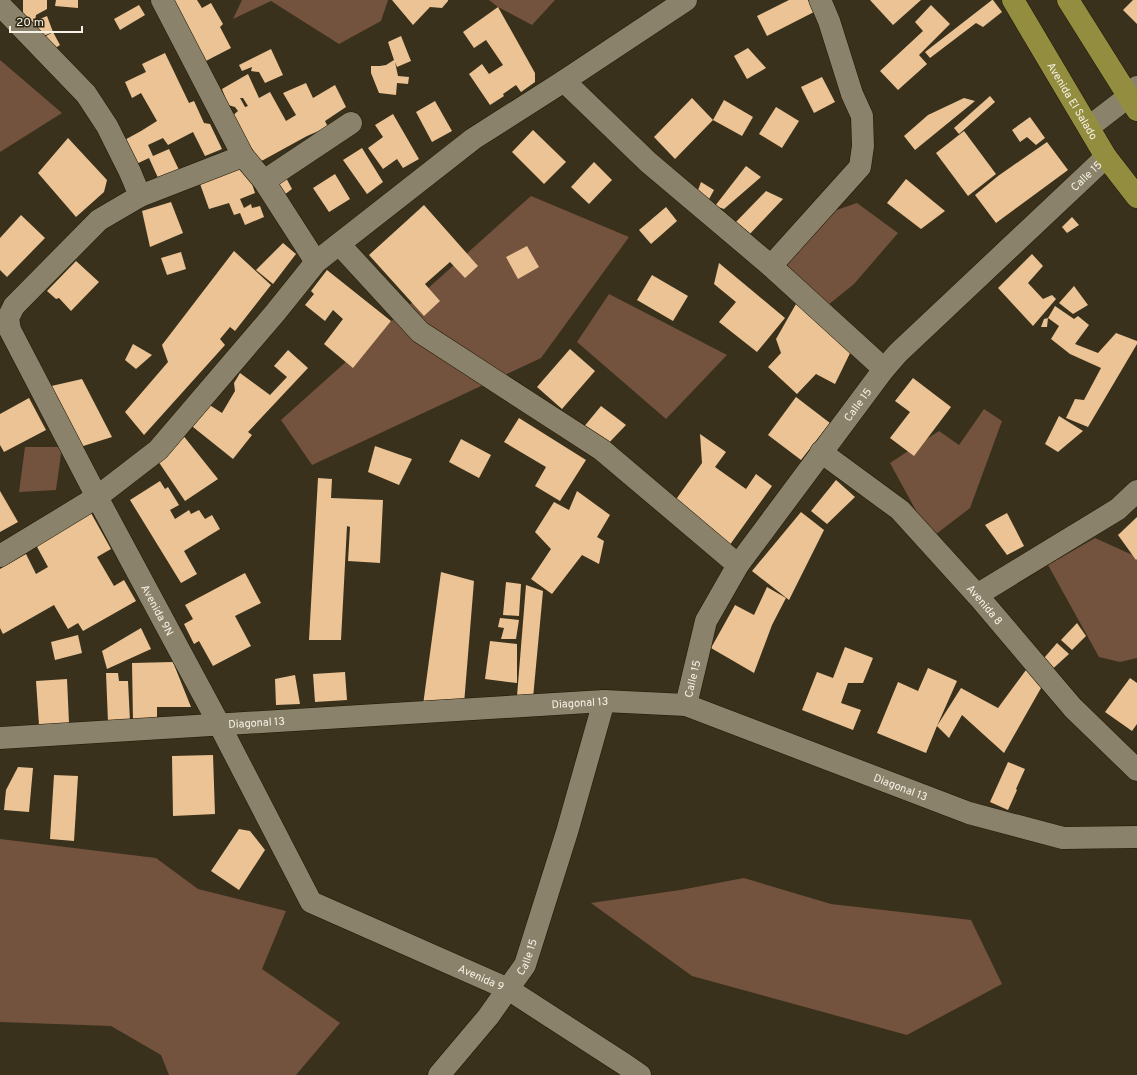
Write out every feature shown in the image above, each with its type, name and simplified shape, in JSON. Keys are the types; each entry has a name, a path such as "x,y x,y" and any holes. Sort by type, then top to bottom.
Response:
{"main road":[{"name":"Avenida El Salado","path":"1013,0 1106,157 1137,197"},
{"path":"1068,0 1134,98"}],"street":[{"path":"162,0 243,156 264,181 316,262"},
{"path":"0,556 97,497 158,450 275,313 316,262 473,139 564,82 686,0"},
{"path":"771,266 860,167 863,146 862,116 852,94 829,21 820,0"},
{"path":"0,5 86,94 107,126 140,196 243,156"},
{"path":"564,82 648,162 771,266 884,369"},
{"path":"1089,127 1134,98"},
{"path":"264,181 351,123"},
{"name":"Calle 15","path":"686,705 706,621 738,565 884,369 898,353 1106,157"},
{"name":"Avenida 9N","path":"140,196 99,220 14,306 8,318 10,330 97,497 219,724 311,902"},
{"path":"339,244 420,332 602,450 738,565"},
{"name":"Avenida 8","path":"821,452 900,510 977,595 1073,708 1137,770"},
{"path":"977,595 1118,509 1137,491"},
{"name":"Calle 15","path":"439,1075 488,1017 525,965 567,832 604,701"},
{"name":"Diagonal 13","path":"0,738 604,701 686,705 969,813 1063,838 1137,837"},
{"name":"Avenida 9","path":"311,902 508,989 640,1075"}],"shaded area":[{"path":"242,0 388,0 381,21 339,44 271,1 233,19"},
{"path":"489,0 555,0 532,25 498,7"},
{"path":"0,60 62,113 0,152"},
{"path":"531,196 629,237 541,358 312,465 281,420"},
{"path":"857,203 898,233 854,284 828,305 781,259 822,215"},
{"path":"609,294 727,355 666,419 577,342"},
{"path":"984,409 1002,421 970,508 931,538 890,463 939,431 959,445"},
{"path":"25,447 62,447 56,490 19,492"},
{"path":"1095,538 1137,557 1137,658 1120,662 1099,657 1048,565"},
{"path":"0,839 156,858 198,889 286,911 262,969 340,1023 296,1075 169,1075 161,1055 111,1026 0,1022"},
{"path":"744,878 831,904 971,920 1002,984 907,1035 692,976 591,903 680,890"}],"building":[{"path":"23,0 47,0 47,9 36,15 35,21 47,16 53,32 34,40 23,23"},
{"path":"56,0 78,0 78,8 55,6"},
{"path":"167,0 197,0 202,8 211,3 223,24 220,27 231,48 204,62"},
{"path":"392,0 448,1 442,8 430,7 413,25"},
{"path":"789,0 808,0 814,12 767,36 757,16"},
{"path":"870,0 921,0 893,25"},
{"path":"992,0 1002,12 983,27 976,23 930,58 925,52"},
{"path":"1133,0 1137,0 1137,24 1123,10"},
{"path":"139,5 145,15 120,30 114,19"},
{"path":"931,5 950,24 919,55 927,64 898,90 880,71 923,31 915,22"},
{"path":"498,7 535,73 535,82 521,92 516,85 503,94 504,96 490,105 469,74 482,64 489,74 503,65 486,40 474,48 463,32"},
{"path":"53,32 60,45 49,52 41,39"},
{"path":"401,36 411,61 397,67 395,62 398,76 409,77 408,84 397,83 396,95 379,93 371,73 371,66 386,65 394,60 388,42"},
{"path":"748,48 766,68 747,79 734,56"},
{"path":"271,49 283,75 265,83 259,72 251,71 252,67 242,71 239,65"},
{"path":"165,53 189,103 194,101 204,123 210,124 222,149 205,156 193,132 168,145 163,138 148,145 153,156 169,149 179,170 159,180 149,158 132,166 121,142 157,121 141,93 132,98 125,82 146,72 142,64"},
{"path":"248,74 259,98 270,92 286,121 296,115 283,93 306,83 313,98 335,85 346,107 325,121 328,127 307,136 256,164 231,117 238,111 235,107 228,105 222,89","holes":["240,98 243,98 248,106 245,107"]},
{"path":"822,77 835,102 814,113 801,87"},
{"path":"990,96 995,102 959,134 954,128"},
{"path":"692,98 713,120 675,159 654,137"},
{"path":"964,98 975,101 915,150 904,136 928,115"},
{"path":"724,100 753,117 742,136 713,120"},
{"path":"435,101 452,131 432,142 416,112"},
{"path":"776,107 799,121 782,148 759,134"},
{"path":"393,114 419,159 403,168 397,159 383,169 368,148 383,137 375,125"},
{"path":"1030,117 1045,138 1036,145 1027,137 1020,142 1012,130"},
{"path":"533,130 566,162 544,184 512,152"},
{"path":"964,131 996,174 968,196 936,153"},
{"path":"68,138 107,180 104,192 76,217 38,173"},
{"path":"1047,142 1068,170 996,223 975,195 998,176"},
{"path":"362,148 383,182 367,194 343,160"},
{"path":"594,162 612,180 589,204 571,187"},
{"path":"246,165 255,193 240,199 244,208 251,204 252,208 260,206 264,217 245,225 240,213 234,215 229,203 209,209 199,181"},
{"path":"746,166 761,177 724,209 715,206"},
{"path":"283,172 292,189 280,198 270,182"},
{"path":"335,174 350,199 329,212 313,188"},
{"path":"906,179 945,211 921,229 887,203"},
{"path":"701,182 714,190 708,201 697,193"},
{"path":"766,191 783,199 748,236 734,224"},
{"path":"171,202 183,233 150,247 142,211"},
{"path":"424,205 478,266 465,278 450,262 425,284 440,301 424,316 369,255"},
{"path":"666,207 677,221 651,244 639,230"},
{"path":"21,215 45,238 7,277 0,270 0,238"},
{"path":"1072,217 1079,225 1067,233 1062,227"},
{"path":"283,243 296,254 273,284 256,270"},
{"path":"527,246 539,267 518,279 506,257"},
{"path":"234,251 271,285 235,331 230,327 220,339 225,345 144,435 125,412 168,362 162,345"},
{"path":"181,252 186,269 167,275 161,258"},
{"path":"1032,254 1043,266 1028,283 1043,299 1052,295 1056,299 1033,326 998,288"},
{"path":"76,261 99,282 71,311 59,298 56,299 47,291"},
{"path":"719,263 785,318 757,352 719,322 736,302 714,284"},
{"path":"327,270 391,321 353,368 324,344 343,319 333,310 325,321 305,305 314,294 311,291"},
{"path":"652,275 688,296 673,321 637,300"},
{"path":"1074,286 1088,305 1073,314 1059,303"},
{"path":"800,297 853,347 835,384 816,374 797,394 768,367 781,353 776,339"},
{"path":"1055,306 1074,319 1078,316 1089,325 1075,344 1098,353 1116,333 1137,341 1137,344 1088,427 1066,418 1075,399 1084,400 1101,368 1070,354 1051,339 1059,326 1048,318"},
{"path":"1048,318 1047,327 1041,327 1044,319"},
{"path":"133,344 152,355 136,369 125,360"},
{"path":"570,349 595,371 562,409 537,387"},
{"path":"288,350 308,368 248,432 252,435 233,459 188,423 205,402 222,413 235,391 234,383 240,373 270,395 287,377 274,366"},
{"path":"913,378 951,407 914,456 890,438 910,412 895,401"},
{"path":"82,379 112,437 80,447 47,387"},
{"path":"796,397 830,423 801,460 768,435"},
{"path":"29,398 46,430 4,452 0,445 0,414"},
{"path":"601,406 626,425 602,450 578,434"},
{"path":"1059,416 1083,431 1058,452 1045,444"},
{"path":"519,418 586,460 560,501 535,486 546,467 504,442"},
{"path":"182,434 218,479 185,501 156,458"},
{"path":"700,434 726,452 715,467 746,489 756,474 772,486 729,546 672,505 702,463"},
{"path":"461,439 491,455 479,478 449,462"},
{"path":"375,446 412,459 399,485 368,472"},
{"path":"318,478 332,479 331,498 383,500 380,563 348,561 350,527 347,526 341,640 309,640"},
{"path":"836,480 855,497 827,524 811,511"},
{"path":"160,481 165,489 168,487 179,505 170,510 175,519 189,510 191,514 199,510 205,519 212,515 220,529 184,551 197,574 181,583 130,500"},
{"path":"0,491 18,522 0,532"},
{"path":"577,491 610,515 597,537 604,541 599,564 582,555 552,594 531,579 551,549 535,532 554,502 569,510"},
{"path":"801,512 824,530 789,600 752,571"},
{"path":"91,513 111,549 97,557 114,586 124,580 136,601 83,631 78,623 68,629 54,605 3,634 0,628 0,569 26,554 36,574 48,567 36,545"},
{"path":"1007,513 1024,546 1007,555 985,525"},
{"path":"1137,517 1137,559 1136,560 1118,535"},
{"path":"441,572 474,581 464,704 423,705"},
{"path":"245,573 261,603 235,616 251,646 213,666 199,641 194,644 184,624 193,619 185,605"},
{"path":"506,582 521,584 519,616 503,615"},
{"path":"526,585 543,591 533,698 517,696"},
{"path":"767,587 786,598 772,625 754,673 711,648 735,605 754,615"},
{"path":"500,618 519,620 516,639 501,639 504,628 498,627"},
{"path":"1077,623 1086,636 1072,650 1061,640"},
{"path":"141,628 151,649 107,669 102,651"},
{"path":"78,635 82,653 55,660 51,642"},
{"path":"490,641 517,644 517,683 485,679"},
{"path":"1057,643 1069,654 1047,674 1038,665"},
{"path":"845,647 873,658 863,683 848,683 841,703 861,710 853,730 802,710 817,672 833,678"},
{"path":"173,662 191,707 157,707 157,721 133,722 132,663"},
{"path":"928,668 957,681 926,753 877,733 898,682 918,691"},
{"path":"1026,670 1045,681 1004,753 962,715 949,738 937,726 961,688 998,708"},
{"path":"345,672 347,700 315,702 313,674"},
{"path":"106,673 118,673 119,681 128,681 130,721 108,722"},
{"path":"295,675 300,704 276,705 275,679"},
{"path":"1130,678 1137,683 1137,724 1132,731 1105,712"},
{"path":"67,679 69,723 39,725 36,681"},
{"path":"213,755 215,814 173,816 172,756"},
{"path":"1008,762 1025,769 1008,810 990,802"},
{"path":"18,767 33,768 29,812 4,810 6,790"},
{"path":"54,775 78,776 74,841 50,839"},
{"path":"239,829 250,831 265,850 239,890 211,871"}]}
